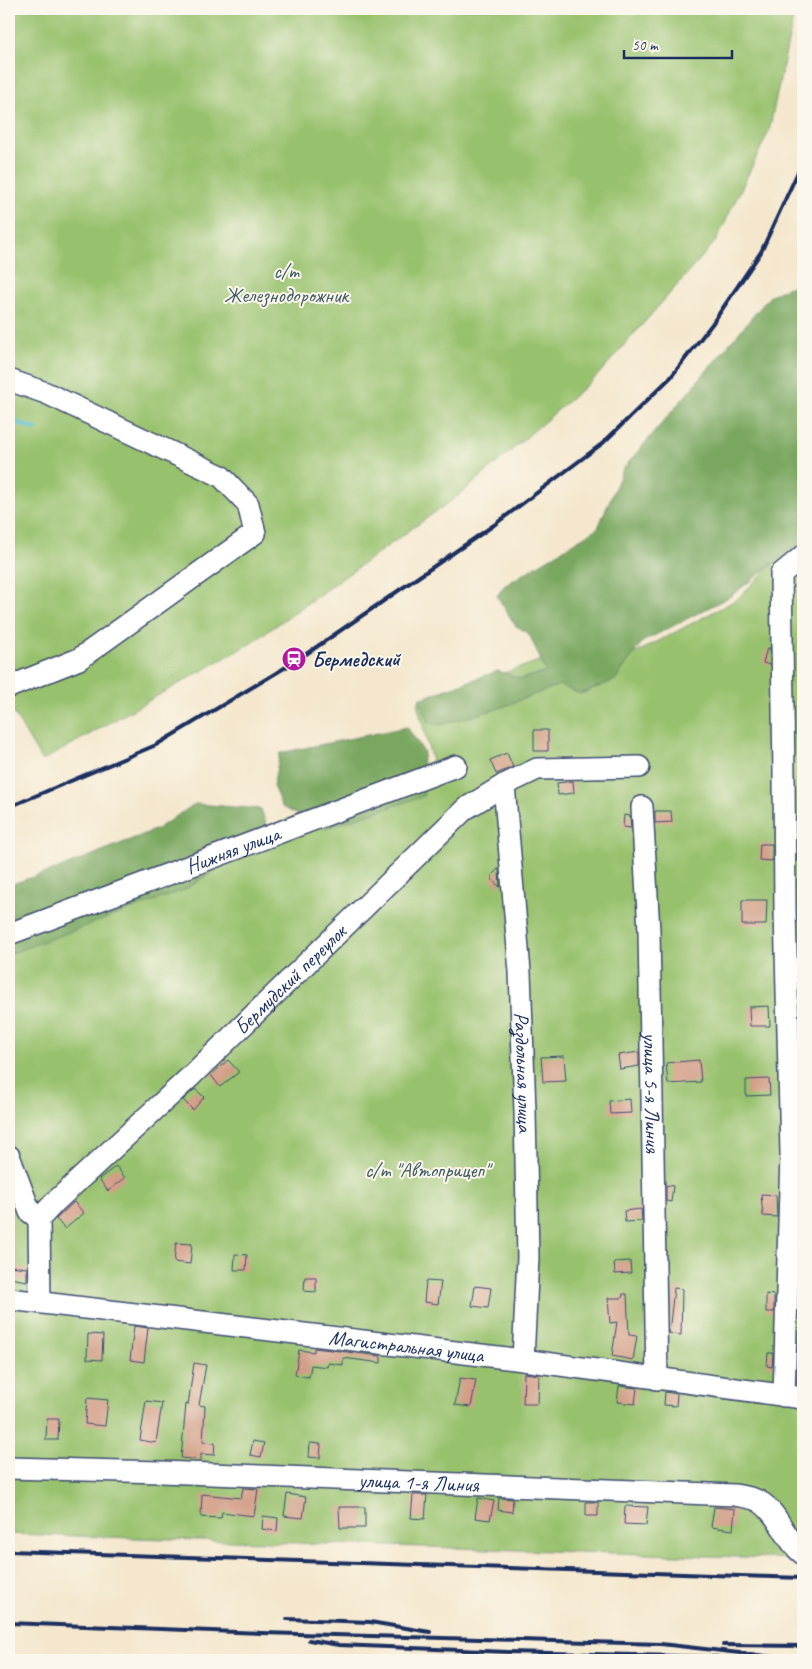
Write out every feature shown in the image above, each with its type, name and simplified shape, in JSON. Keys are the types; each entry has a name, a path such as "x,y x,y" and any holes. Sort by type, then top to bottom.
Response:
{"street":[{"path":"9,380 46,393 221,476 248,504 255,533 79,659 9,686"},
{"path":"794,1397 791,1154 784,910 781,574 803,556"},
{"name":"Нижняя улица","path":"9,934 456,766"},
{"name":"Бермудский переулок","path":"39,1219 191,1076 465,809 504,784 536,768 639,767"},
{"name":"Раздольная улица","path":"504,784 520,972 525,1111 528,1257 523,1360"},
{"name":"улица 5-я Линия","path":"642,807 648,932 657,1379"},
{"path":"9,1156 30,1212 39,1219 40,1302"},
{"name":"Магистральная улица","path":"9,1299 523,1360 794,1397"},
{"name":"улица 1-я Линия","path":"9,1468 511,1485 735,1495 752,1498 762,1503 780,1524 794,1547 803,1554"}],"green space":[{"name":"с/т Железнодорожник","path":"9,9 795,9 769,131 716,241 596,377 462,493 253,642 42,761 9,705"},
{"path":"803,281 803,540 731,596 642,642 615,680 580,694 559,685 497,709 440,725 429,722 419,699 498,671 521,679 546,672 529,634 515,625 497,596 504,586 598,528 623,469 771,295"},
{"name":"с/т \"Автоприцеп\"","path":"803,534 803,1559 9,1534 9,933 432,761 417,703 542,660 600,672 736,600"},
{"path":"407,727 424,752 420,774 424,796 326,828 282,807 273,786 280,753"},
{"path":"195,804 261,809 270,836 184,890 9,954 9,885 60,868 157,829"}],"building":[{"path":"767,648 770,648 770,665 763,663"},
{"path":"534,730 548,730 548,751 534,751"},
{"path":"507,753 513,767 496,774 490,760"},
{"path":"573,781 574,793 558,795 557,783"},
{"path":"655,811 671,811 672,822 655,823"},
{"path":"624,815 630,816 631,828 623,827"},
{"path":"760,844 772,844 772,861 759,860"},
{"path":"797,845 803,845 803,861 797,861"},
{"path":"498,869 500,887 492,880 492,875"},
{"path":"742,900 767,900 766,925 742,925"},
{"path":"769,1006 770,1026 750,1026 749,1007"},
{"path":"639,1052 639,1066 620,1069 618,1055"},
{"path":"564,1056 566,1081 543,1082 541,1057"},
{"path":"228,1060 239,1072 220,1087 211,1075"},
{"path":"699,1060 701,1082 668,1084 666,1063"},
{"path":"769,1079 770,1095 746,1096 746,1080"},
{"path":"195,1089 204,1097 193,1110 183,1100"},
{"path":"630,1099 631,1113 610,1114 609,1101"},
{"path":"116,1166 125,1178 108,1191 99,1179"},
{"path":"666,1185 673,1186 671,1202 666,1201"},
{"path":"761,1194 776,1195 777,1217 763,1216"},
{"path":"74,1202 84,1213 65,1229 56,1219"},
{"path":"641,1209 642,1221 625,1222 624,1211"},
{"path":"176,1243 192,1244 190,1264 174,1262"},
{"path":"235,1254 247,1255 246,1270 234,1270"},
{"path":"630,1261 631,1273 615,1274 614,1262"},
{"path":"10,1266 27,1268 27,1281 9,1278"},
{"path":"305,1277 316,1277 316,1292 304,1291"},
{"path":"426,1281 441,1282 438,1304 424,1302"},
{"path":"475,1286 491,1288 488,1308 472,1306"},
{"path":"674,1288 682,1289 681,1335 669,1333"},
{"path":"623,1294 627,1294 629,1335 637,1336 633,1360 612,1356 617,1322 610,1323 608,1298 622,1298"},
{"path":"766,1294 774,1295 774,1312 766,1312"},
{"path":"799,1295 803,1296 803,1313 799,1313"},
{"path":"134,1326 148,1328 144,1362 130,1360"},
{"path":"88,1334 103,1335 102,1360 87,1359"},
{"path":"798,1342 803,1343 803,1384 797,1383"},
{"path":"314,1348 381,1356 381,1363 343,1358 343,1365 328,1363 327,1367 311,1365 309,1377 295,1375 299,1350 314,1352"},
{"path":"768,1353 773,1353 772,1367 767,1366"},
{"path":"194,1363 206,1365 199,1405 205,1406 203,1442 215,1443 214,1455 201,1454 201,1460 181,1458 186,1404 188,1405"},
{"path":"524,1373 539,1375 538,1404 523,1404"},
{"path":"460,1378 476,1380 471,1407 455,1405"},
{"path":"619,1386 637,1388 635,1404 617,1402"},
{"path":"665,1392 677,1394 676,1406 664,1405"},
{"path":"87,1398 108,1400 105,1426 85,1424"},
{"path":"146,1401 162,1403 156,1443 140,1440"},
{"path":"47,1419 59,1419 58,1440 46,1440"},
{"path":"253,1441 264,1443 261,1457 250,1455"},
{"path":"310,1443 321,1444 320,1458 309,1457"},
{"path":"243,1488 258,1489 254,1516 222,1512 221,1518 201,1517 202,1494 241,1498"},
{"path":"287,1494 306,1497 303,1518 284,1516"},
{"path":"413,1495 427,1495 425,1519 411,1518"},
{"path":"478,1498 494,1501 490,1520 475,1518"},
{"path":"499,1498 513,1499 512,1512 498,1510"},
{"path":"586,1502 598,1502 598,1516 586,1516"},
{"path":"625,1506 648,1507 646,1525 624,1524"},
{"path":"339,1507 365,1507 365,1528 340,1528"},
{"path":"714,1507 735,1509 733,1530 711,1527"},
{"path":"263,1516 278,1518 277,1531 262,1529"}],"waterway":[{"path":"9,420 36,429"}],"railway":[{"path":"9,807 156,745 296,661 494,525 603,443 671,377 712,324 761,252 803,161"},
{"path":"9,1551 803,1578"},
{"path":"287,1619 370,1622 430,1632"},
{"path":"9,1623 262,1633 661,1644 782,1658"},
{"path":"309,1640 339,1645 508,1652 718,1657"},
{"path":"723,1645 803,1646"},
{"path":"448,1660 479,1656"},
{"path":"776,1658 803,1659"}],"place":[{"name":"Бермедский","path":"294,659"}]}
